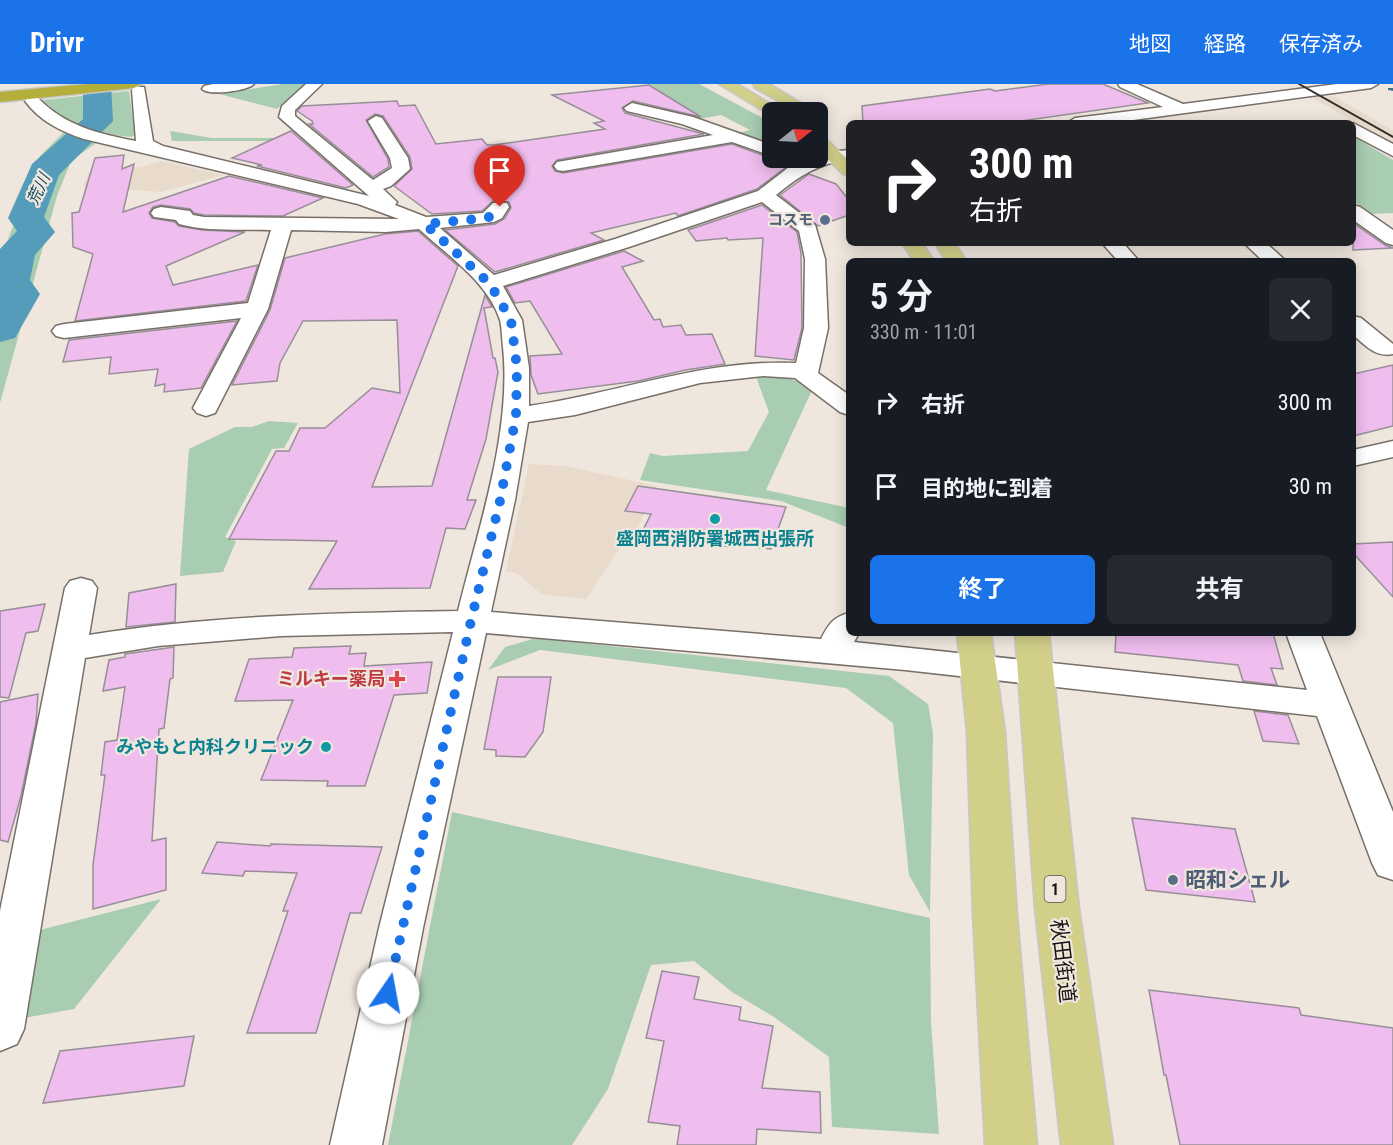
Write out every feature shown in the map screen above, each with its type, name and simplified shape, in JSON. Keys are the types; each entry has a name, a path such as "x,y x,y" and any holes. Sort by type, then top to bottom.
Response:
{"highway":[{"path":"0,90 56,84"},
{"path":"0,97 134,86"}],"main road":[{"path":"726,84 762,104"},
{"path":"759,84 790,102"},
{"path":"828,148 844,160"},
{"path":"975,650 986,732 995,915 1011,1145"},
{"name":"秋田街道","path":"1033,652 1057,908 1087,1145"}],"street":[{"path":"209,89 247,84"},
{"path":"315,84 287,109 287,117 401,213"},
{"path":"1125,84 1206,120"},
{"path":"1277,84 1294,93"},
{"path":"1096,120 1371,84"},
{"path":"134,86 145,143 157,150"},
{"path":"33,101 42,115 79,131 364,200 401,213 425,224 490,284 511,320 517,368 516,416 500,501 402,928 356,1145"},
{"path":"632,108 653,115 664,114 679,118 762,147"},
{"path":"370,187 385,182 401,169 399,158 376,121"},
{"path":"1356,130 1393,151"},
{"path":"563,166 734,137"},
{"path":"828,162 844,160"},
{"path":"490,284 765,195 802,168"},
{"path":"765,195 808,229 815,259 816,328 805,375 846,405"},
{"path":"161,213 183,215 186,220 204,223 386,226 487,218 495,214 500,207"},
{"path":"1356,213 1393,239"},
{"path":"206,408 257,309 283,224"},
{"path":"1115,246 1126,258"},
{"path":"1258,246 1272,258"},
{"path":"64,331 257,309"},
{"path":"1356,325 1389,349"},
{"path":"1356,354 1389,349"},
{"path":"516,416 575,407 700,376 763,369 806,371"},
{"path":"1356,457 1393,449"},
{"path":"0,1029 81,588"},
{"path":"68,650 158,635 281,625 471,621 841,638 975,650 1033,652 1330,705"},
{"path":"1304,636 1393,863"}],"shaded area":[{"path":"1333,96 1393,130 1393,145 1356,123 1356,120 1350,120 1313,98"},
{"path":"161,161 224,175 161,192 83,186 89,171 140,167"},
{"path":"529,464 566,466 657,486 637,530 630,533 586,599 541,594 517,573 506,571"}],"green space":[{"path":"283,84 306,84 277,109 219,94"},
{"path":"650,84 699,84 762,118 762,145 731,135 750,130 721,115 694,120 642,99 665,95"},
{"path":"129,91 135,135 131,137 83,126 62,115 43,100"},
{"path":"170,131 212,138 288,138 266,141 172,141"},
{"path":"64,132 96,143 71,161 57,196 0,403 0,260 40,156"},
{"path":"1356,138 1393,160 1393,213 1373,214 1356,203"},
{"path":"776,373 813,388 766,490 846,507 846,527 781,501 640,480 650,453 663,456 748,451 769,412 755,374"},
{"path":"269,421 298,423 284,448 272,449 225,537 236,541 223,572 180,576 189,449 235,427 252,427"},
{"path":"536,638 889,676 928,704 933,733 930,912 909,875 893,723 846,688 540,650 488,670 505,647"},
{"path":"452,812 930,918 931,1022 939,1134 832,1127 829,1057 774,1017 732,992 694,961 651,965 608,1089 572,1145 388,1145"},
{"path":"161,899 74,1009 18,1019 28,933"}],"building":[{"path":"1048,84 1103,84 1148,103 1028,120 863,120 862,106 990,89 995,91"},
{"path":"649,85 701,117 633,101 622,108 625,113 704,134 557,160 552,166 555,171 563,173 732,144 762,155 762,168 785,168 757,189 678,216 676,213 591,233 604,240 495,272 445,230 495,224 504,219 511,208 509,202 493,201 482,211 432,214 394,186 412,169 410,157 383,116 375,114 366,120 388,159 389,167 373,177 309,124 313,124 312,121 297,111 302,106 397,101 399,106 415,105 436,144 482,139 487,145 494,145 605,129 594,123 604,121 552,95"},
{"path":"291,131 353,185 346,188 232,158"},
{"path":"124,155 122,169 134,164 123,212 229,176 323,198 283,216 204,215 194,213 190,209 161,205 153,207 149,213 152,218 175,222 179,226 202,230 245,232 166,266 173,285 258,265 246,301 75,321 93,254 73,247 72,213 79,212 95,158"},
{"path":"809,174 836,184 846,196 846,216 818,226 780,195"},
{"path":"762,205 797,232 801,253 802,328 794,360 755,356 763,238 696,241 688,230"},
{"path":"1356,225 1393,248 1353,250 1353,246 1356,246"},
{"path":"418,231 458,266 372,487 432,486 485,295 492,307 484,308 493,358 495,358 498,372 486,439 467,500 476,500 465,529 446,528 430,588 309,589 337,541 229,539 276,451 289,451 300,428 325,428 372,388 400,393 397,320 303,321 280,363 277,381 232,385 270,310 285,258 385,234"},
{"path":"624,251 643,261 622,267 654,320 660,319 663,327 681,325 686,335 712,334 725,364 638,381 538,394 531,375 530,356 562,354 530,301 515,303 506,287"},
{"path":"237,321 201,388 164,392 165,384 155,386 158,369 109,374 111,357 63,362 69,340"},
{"path":"1393,365 1393,426 1356,435 1356,373"},
{"name":"盛岡西消防署城西出張所","path":"638,486 786,507 771,549 731,544 730,547 641,534 651,514 625,511"},
{"path":"1393,542 1393,597 1356,556 1356,544"},
{"path":"176,584 175,622 126,627 129,593"},
{"path":"45,604 38,631 26,633 9,698 0,697 0,611"},
{"path":"1116,636 1274,636 1283,669 1271,668 1277,685 1243,681 1238,665 1115,652"},
{"path":"351,646 349,654 366,653 364,666 432,662 427,693 394,695 365,786 327,786 328,781 261,780 293,700 235,701 249,659 292,657 294,648"},
{"path":"174,647 173,678 170,679 164,728 159,729 152,841 166,838 166,890 93,909 93,865 105,775 101,775 105,742 117,740 125,687 103,691 109,660 125,657 125,654"},
{"path":"498,677 551,677 543,732 525,757 496,756 496,750 484,749"},
{"path":"38,694 36,723 21,796 8,842 0,840 0,702"},
{"path":"1254,711 1288,715 1299,744 1263,741"},
{"path":"1132,818 1235,829 1255,902 1146,890"},
{"path":"217,842 270,846 271,844 382,847 361,913 350,913 316,1033 247,1033 288,911 283,911 297,873 245,871 243,876 202,873"},
{"path":"662,971 699,977 694,999 741,1007 739,1020 773,1026 762,1088 820,1092 821,1133 757,1129 756,1145 677,1145 680,1126 648,1122 664,1041 646,1038"},
{"path":"1149,990 1299,1008 1301,1015 1393,1028 1393,1145 1180,1145 1166,1075 1164,1075"},
{"path":"194,1036 184,1086 43,1103 60,1051"}],"waterway":[{"name":"荒川","path":"0,329 20,294 10,281 17,252 37,232 26,218 44,171 98,121 97,84"}],"railway":[{"path":"1299,84 1393,137"}],"place":[{"name":"コスモ","path":"825,220"},
{"name":"盛岡西消防署城西出張所","path":"715,519"},
{"name":"ミルキー薬局","path":"397,679"},
{"name":"みやもと内科クリニック","path":"326,747"},
{"name":"昭和シェル","path":"1173,880"}],"route":[{"path":"388,993 500,501 516,416 517,368 511,320 490,284 425,224 487,218 495,214 500,207"}]}
